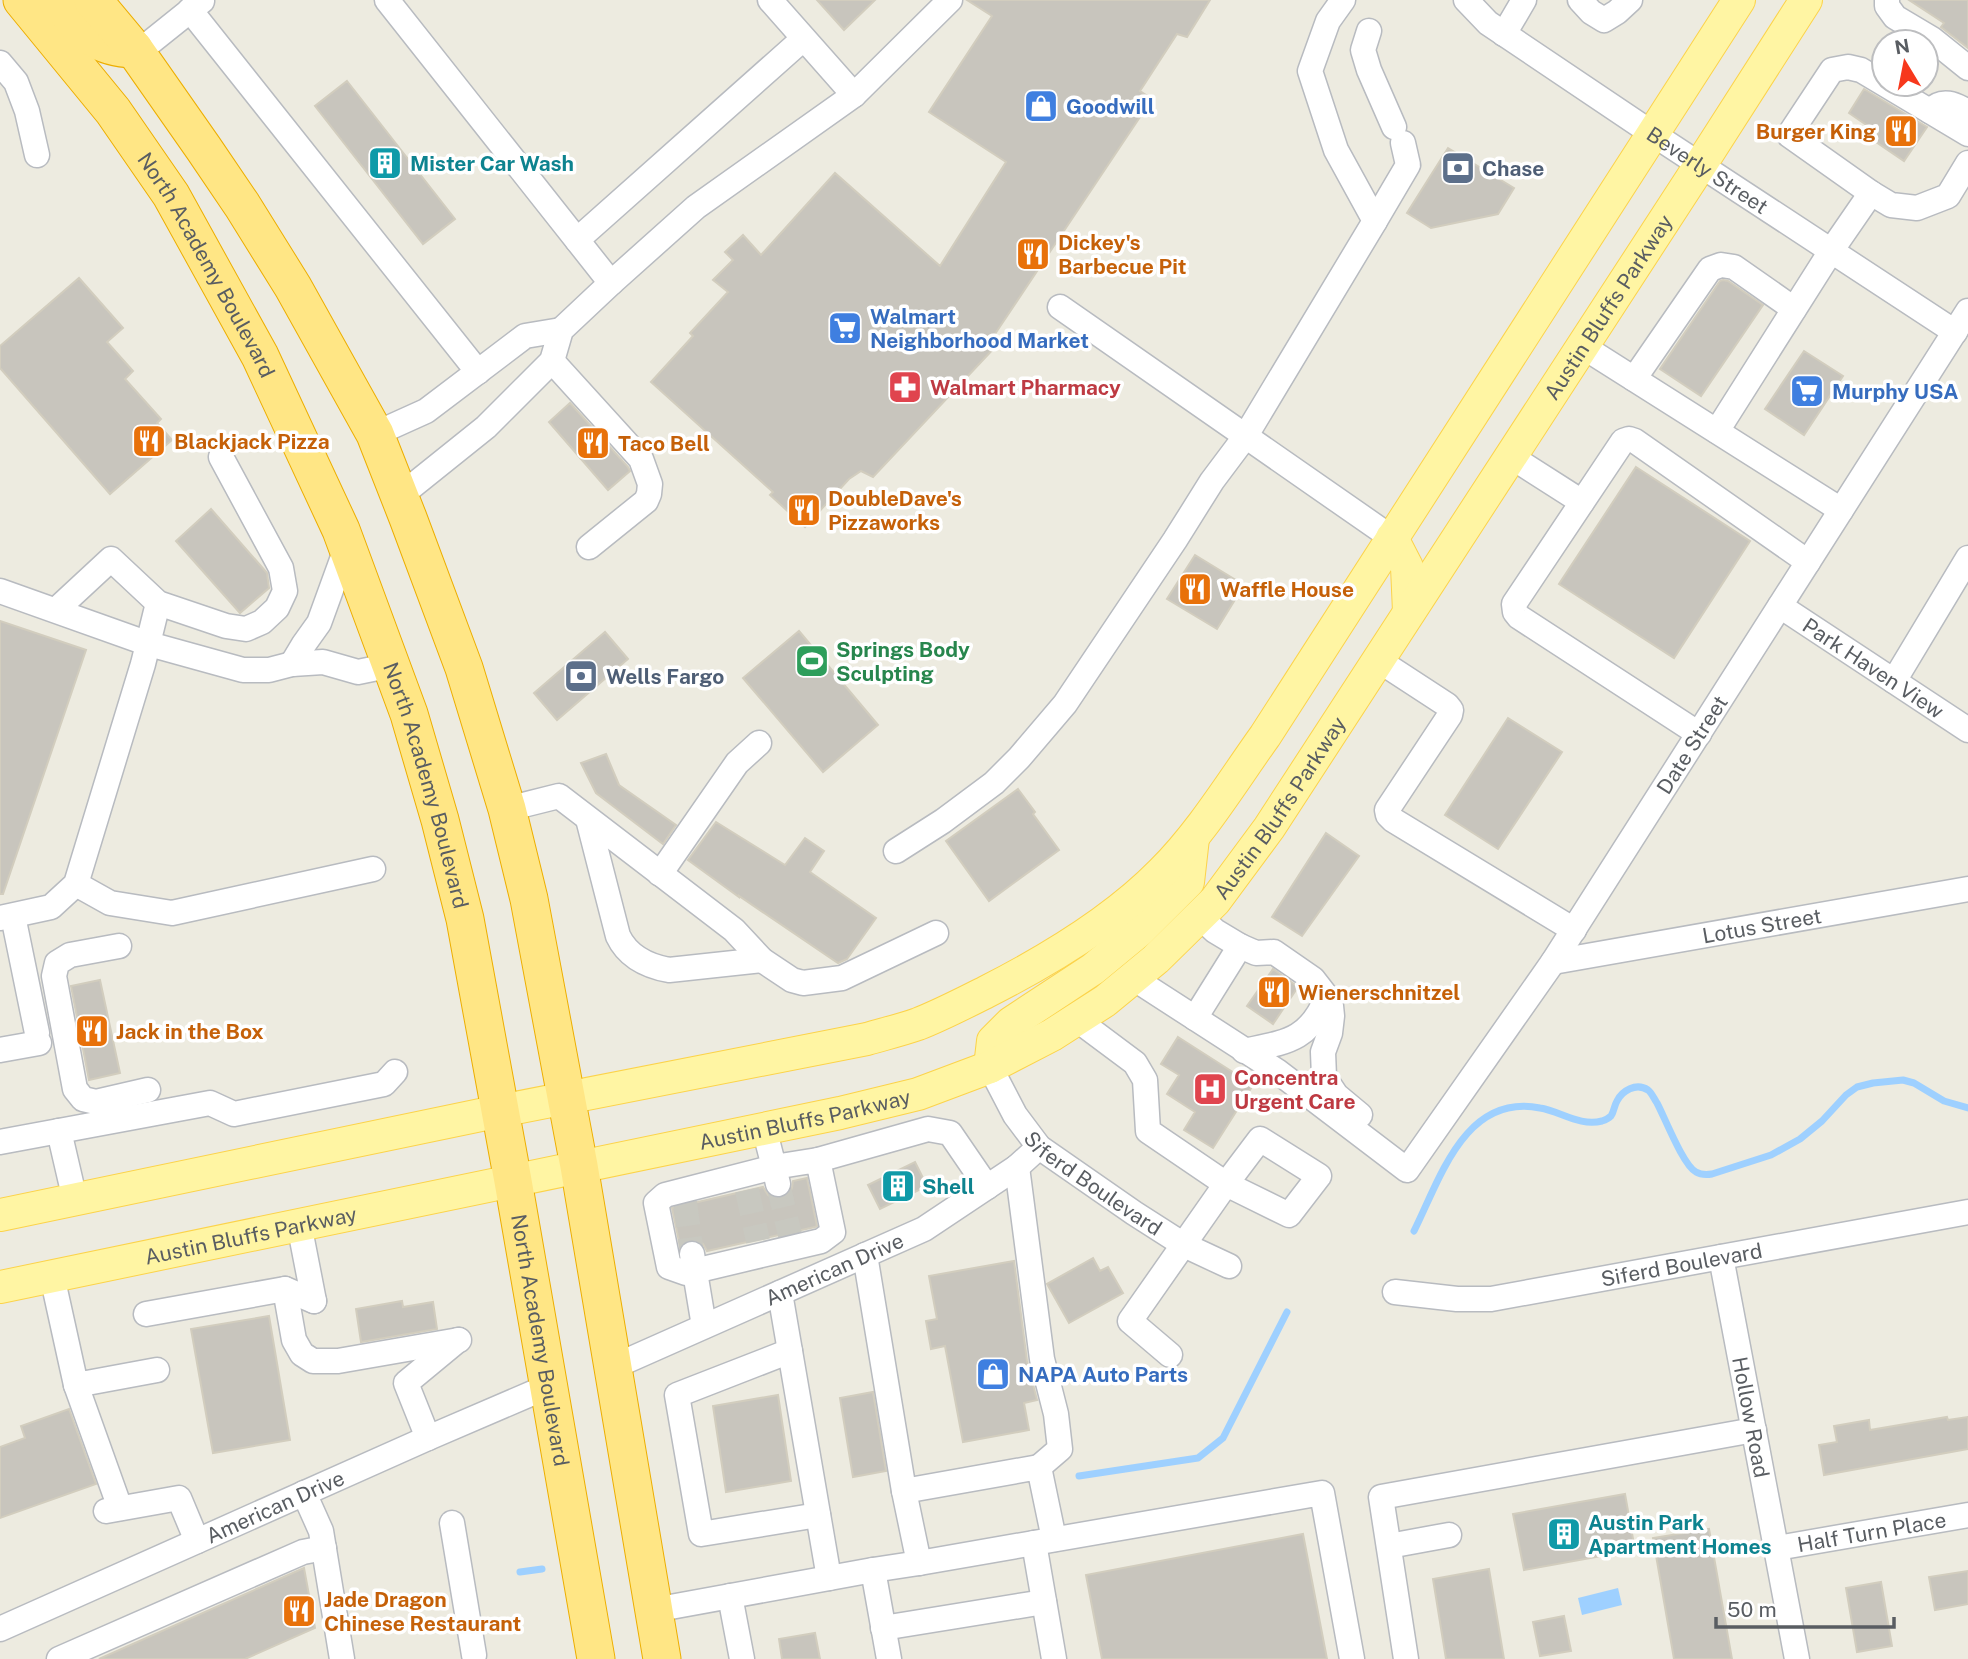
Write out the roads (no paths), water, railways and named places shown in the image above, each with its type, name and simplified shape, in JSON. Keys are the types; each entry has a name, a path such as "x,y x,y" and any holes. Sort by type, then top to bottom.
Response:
{"highway":[{"name":"North Academy Boulevard","path":"22,0 113,111 172,195 260,356 347,546 409,714 459,894 513,1181 596,1659"},
{"path":"57,0 88,35 103,44 135,51"},
{"path":"93,0 135,51 242,205 293,287 374,434 464,668 508,809 529,900 579,1166 662,1659"}],"main road":[{"path":"0,1215 500,1111 867,1039 918,1024 1030,970 1081,938 1161,873 1193,838 1265,736 1738,0"},
{"name":"Austin Bluffs Parkway","path":"0,1287 840,1113 918,1094 990,1067 1052,1035 1105,1001 1156,959 1215,901 1269,828 1805,0"},
{"path":"1392,538 1407,567 1409,612"},
{"path":"990,1067 993,1041 1011,1023 1093,969 1139,932 1188,882 1193,838"}],"street":[{"path":"387,0 611,283"},
{"path":"770,0 854,95"},
{"path":"400,496 486,427 552,361 561,330 611,283 696,207 854,95 950,0"},
{"path":"1343,0 1328,21 1310,71 1336,150 1375,221"},
{"name":"Beverly Street","path":"1466,0 1488,23 1504,34 1955,332"},
{"path":"1504,34 1524,0"},
{"path":"1580,0 1591,12 1604,20 1630,0"},
{"path":"1885,28 1877,20 1879,10 1886,0"},
{"path":"1886,0 1895,17 1932,39 1968,68"},
{"path":"135,51 197,5 478,372"},
{"path":"896,851 943,821 994,783 1065,704 1212,481 1245,437 1408,166 1399,135 1369,71 1363,50 1369,31"},
{"path":"577,240 803,39"},
{"path":"1940,61 1968,74"},
{"path":"0,63 16,82 27,111 37,155"},
{"path":"1968,134 1861,71 1848,67 1832,70 1788,135 1891,205 1917,208 1948,196 1968,163"},
{"path":"1930,111 1936,105 1947,103 1968,112"},
{"path":"1717,431 1871,193"},
{"path":"1634,379 1710,269 1721,265 1734,267 1794,309"},
{"path":"1060,307 1392,538"},
{"name":"Date Street","path":"1410,1165 1574,930 1968,312"},
{"path":"374,434 426,411 526,336 561,330"},
{"path":"1582,346 1841,510"},
{"path":"552,361 641,459 650,484 646,500 589,547"},
{"path":"1699,734 1519,617 1514,612 1514,604 1623,441 1629,439 1808,562"},
{"path":"1510,456 1582,502"},
{"path":"56,610 111,559 158,603 226,626 246,629 262,622 277,608 285,591 281,568 221,457"},
{"path":"292,664 303,643 319,623 347,546"},
{"path":"1894,681 1968,558"},
{"path":"0,591 149,644 243,670 269,670 292,664 323,662 358,672 392,665"},
{"path":"0,1050 38,1038 6,917 51,907 76,884 149,644 158,603"},
{"name":"Park Haven View","path":"1780,606 1968,730"},
{"path":"1378,660 1451,710 1387,810 1388,815 1392,820 1574,930"},
{"path":"660,874 737,763 759,743"},
{"path":"508,809 559,796 734,930 762,960 792,980 803,984 842,978 936,933"},
{"path":"588,819 618,936 623,946 639,961 669,970 762,960"},
{"path":"76,884 110,904 172,913 373,869"},
{"name":"Lotus Street","path":"1553,962 1968,889"},
{"path":"1199,916 1215,931 1240,946 1256,953 1274,952 1313,979 1331,1006 1330,1034 1323,1052 1324,1077 1336,1095 1410,1165"},
{"path":"119,946 70,956 57,963 54,976 75,1089 83,1099 96,1102 148,1090"},
{"path":"1195,1018 1240,946"},
{"path":"1133,978 1277,1071 1410,1165"},
{"path":"1244,1051 1282,1043 1308,1030 1319,1016 1326,997"},
{"path":"1076,1019 1135,1063 1145,1080 1148,1131 1226,1184 1130,1321 1170,1355"},
{"path":"1282,1043 1323,1052"},
{"name":"Siferd Boulevard","path":"990,1067 1015,1115 1039,1147 1184,1245 1229,1266"},
{"path":"0,1142 210,1102 234,1114 384,1084 395,1072"},
{"path":"764,1128 776,1175"},
{"path":"818,1160 832,1232 821,1241 792,1241 693,1262 686,1273 669,1267 656,1203 666,1195 683,1196 776,1175 818,1160 928,1129 950,1133 987,1187"},
{"path":"59,1131 75,1200"},
{"name":"American Drive","path":"612,1367 923,1229 1017,1167 1039,1147"},
{"path":"904,1490 1040,1467 1060,1449 1056,1414 1042,1359 1017,1167"},
{"name":"Siferd Boulevard","path":"1395,1292 1457,1300 1491,1299 1968,1212"},
{"path":"146,1314 285,1289 314,1301 299,1224"},
{"path":"821,1241 825,1273"},
{"path":"865,1255 904,1490 919,1563"},
{"name":"Hollow Road","path":"1721,1257 1797,1659"},
{"path":"693,1262 705,1326"},
{"path":"52,1276 76,1385 113,1509 179,1498 197,1541"},
{"path":"285,1289 294,1340 302,1354 313,1361 338,1361 459,1340 406,1383 428,1438"},
{"path":"780,1293 829,1578"},
{"path":"790,1351 677,1395 701,1534 818,1515"},
{"path":"76,1385 157,1370"},
{"name":"American Drive","path":"0,1629 549,1386"},
{"path":"1406,1659 1381,1497 1754,1430"},
{"path":"1040,1467 1045,1602 1054,1659"},
{"path":"304,1493 321,1531 342,1659"},
{"path":"654,1611 873,1570 1321,1493 1352,1659"},
{"name":"Half Turn Place","path":"1777,1548 1968,1515"},
{"path":"452,1522 474,1655"},
{"path":"1389,1546 1449,1535"},
{"path":"59,1659 303,1552 324,1548"},
{"path":"873,1570 889,1659"},
{"path":"730,1596 742,1659"},
{"path":"883,1628 1045,1602"}],"water":[{"path":"1618,1588 1622,1605 1582,1615 1578,1598"}],"waterway":[{"path":"1414,1231 1459,1144 1474,1127 1492,1114 1514,1107 1540,1108 1594,1122 1611,1116 1617,1101 1626,1091 1634,1087 1643,1088 1649,1091 1657,1103 1691,1168 1706,1175 1771,1155 1800,1139 1857,1087 1903,1080 1914,1083 1944,1101 1968,1108"},
{"path":"1079,1476 1198,1458 1223,1438 1287,1312"},
{"path":"520,1572 542,1569"}],"tunnel":[{"path":"778,1184 790,1235"},
{"path":"747,1190 758,1241"},
{"path":"685,1202 692,1254"}],"place":[{"name":"Goodwill","path":"1041,106"},
{"name":"Burger King","path":"1901,131"},
{"name":"Mister Car Wash","path":"385,163"},
{"name":"Chase","path":"1458,168"},
{"name":"Dickey's Barbecue Pit","path":"1033,254"},
{"name":"Walmart Neighborhood Market","path":"845,328"},
{"name":"Walmart Pharmacy","path":"905,387"},
{"name":"Murphy USA","path":"1807,391"},
{"name":"Blackjack Pizza","path":"149,441"},
{"name":"Taco Bell","path":"593,443"},
{"name":"DoubleDave's Pizzaworks","path":"804,510"},
{"name":"Waffle House","path":"1195,589"},
{"name":"Springs Body Sculpting","path":"812,661"},
{"name":"Wells Fargo","path":"581,676"},
{"name":"Wienerschnitzel","path":"1274,992"},
{"name":"Jack in the Box","path":"92,1031"},
{"name":"Concentra Urgent Care","path":"1210,1089"},
{"name":"Shell","path":"898,1186"},
{"name":"NAPA Auto Parts","path":"993,1374"},
{"name":"Austin Park Apartment Homes","path":"1564,1534"},
{"name":"Jade Dragon Chinese Restaurant","path":"299,1611"}]}
